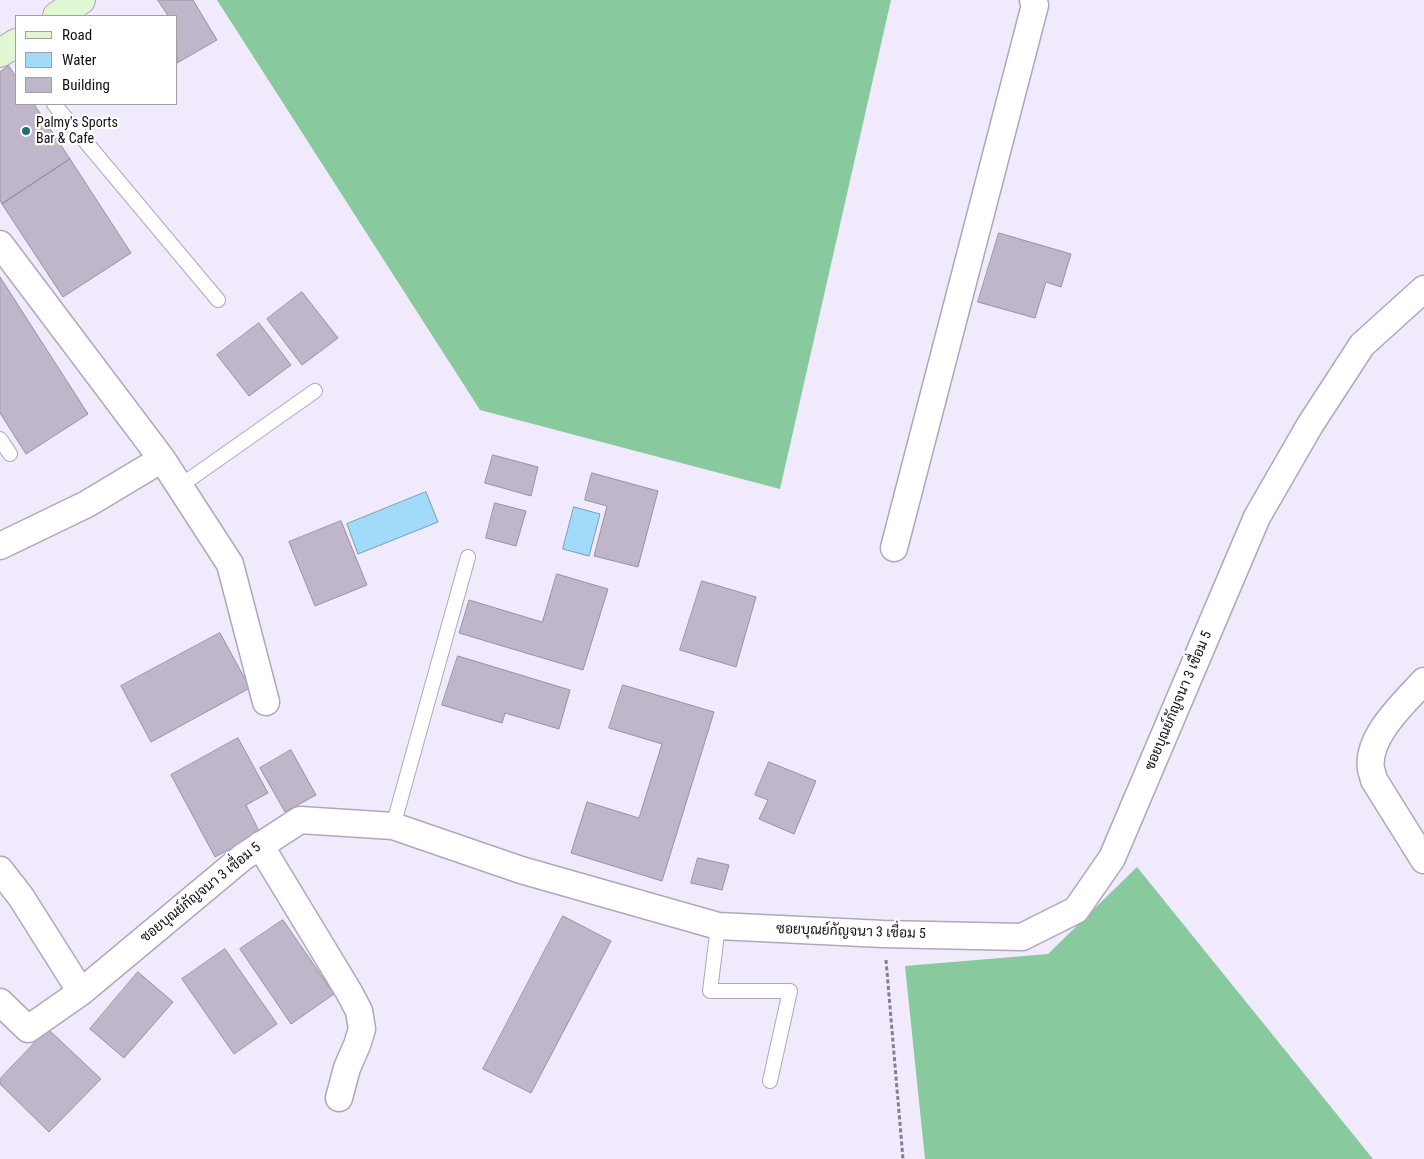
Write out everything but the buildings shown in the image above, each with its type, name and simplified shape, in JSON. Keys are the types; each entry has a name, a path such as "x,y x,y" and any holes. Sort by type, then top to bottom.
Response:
{"street":[{"path":"58,15 81,0"},
{"path":"894,548 1035,5 1033,0"},
{"path":"0,244 162,459 230,564 266,702"},
{"name":"ซอยบุณย์กัญจนา 3 เชื่อม 5","path":"0,1002 28,1029 80,992 243,857 300,820 393,826 521,870 718,926 884,934 1022,937 1076,910 1112,858 1253,526 1262,509 1310,425 1362,345 1424,289"},
{"path":"0,546 87,504 162,459"},
{"path":"1424,681 1391,717 1377,737 1371,767 1374,780 1424,860"},
{"path":"260,845 349,992 358,1011 362,1029 338,1098"},
{"path":"0,870 21,897 80,992"}],"lane":[{"path":"55,105 218,300"},
{"path":"180,486 315,391"},
{"path":"0,439 10,454"},
{"path":"393,826 468,557"},
{"path":"718,926 710,991 790,991 770,1081"}],"path":[{"path":"884,934 903,1159"}],"green space":[{"path":"217,0 891,0 780,489 480,410"},
{"path":"1137,867 1373,1159 925,1159 905,966 1048,954"}],"water":[{"path":"426,492 438,522 358,554 347,524"},
{"path":"574,507 600,514 589,556 563,549"}],"place":[{"name":"Palmy's Sports Bar & Cafe","path":"26,131"}]}
